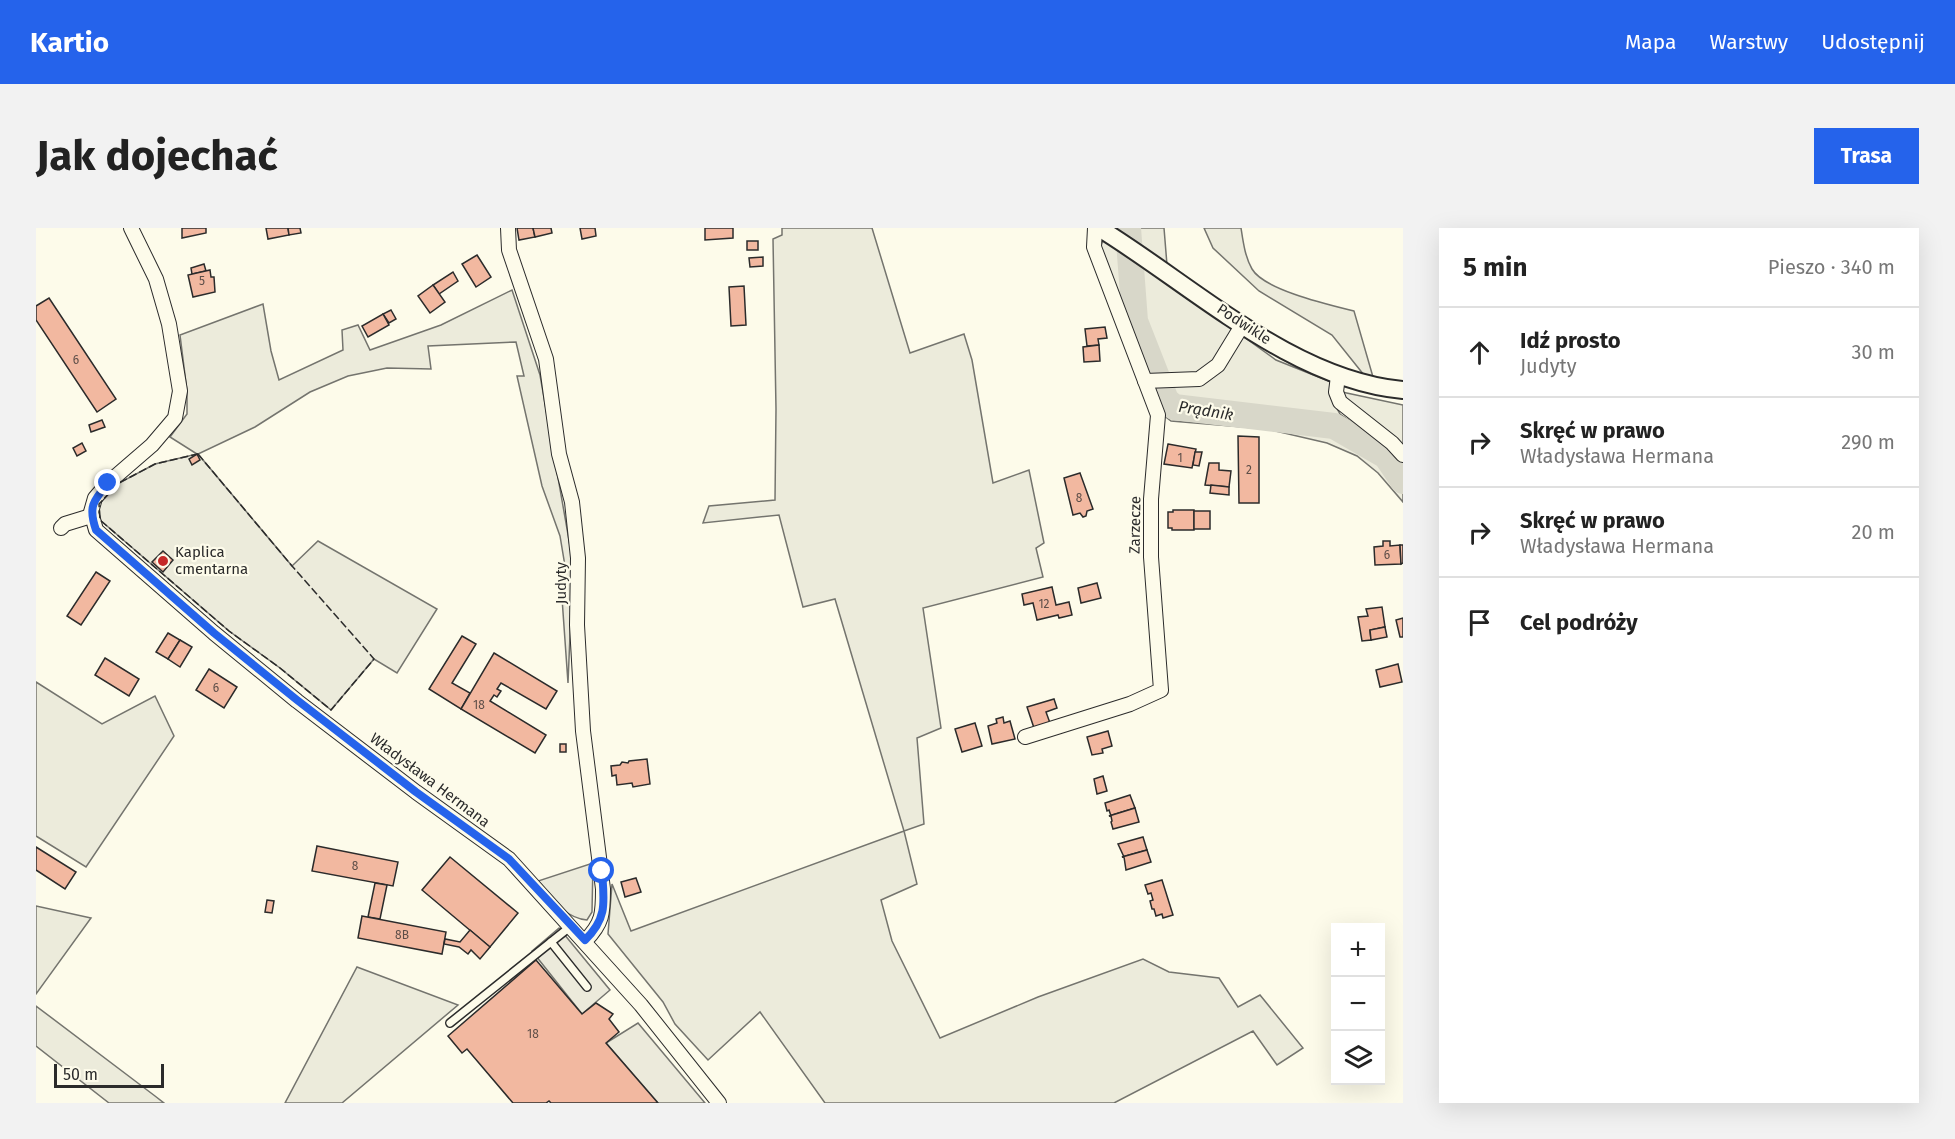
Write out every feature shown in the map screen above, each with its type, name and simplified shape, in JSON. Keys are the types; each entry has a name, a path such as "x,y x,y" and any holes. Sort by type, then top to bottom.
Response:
{"street":[{"path":"61,528 65,524 91,516 95,498 108,483 152,446 175,418 180,391 169,324 156,279 131,228"},
{"name":"Judyty","path":"508,228 509,250 546,359 559,454 572,502 578,558 577,626 583,731 603,889 603,907 599,923 585,940"},
{"name":"Podwikle","path":"1100,230 1286,351 1338,375 1403,390"},
{"name":"Zarzecze","path":"1025,736 1130,704 1161,690 1151,558 1151,499 1158,416 1147,381 1094,247 1100,230"},
{"path":"1147,381 1199,379 1218,365 1243,324"},
{"path":"1338,375 1336,392 1340,402 1392,443 1403,455"},
{"name":"Władysława Hermana","path":"91,516 96,530 214,633 398,778 509,859 585,940 641,1005 719,1103"}],"lane":[{"path":"450,1023 572,926"},
{"path":"551,942 587,987"}],"shaded area":[{"path":"782,228 872,228 910,353 964,334 972,360 993,483 1029,470 1044,543 1036,548 1043,577 923,608 941,728 917,738 924,824 904,831 835,599 803,607 779,515 703,523 709,506 775,500 773,239 782,235"},
{"path":"1116,228 1164,228 1167,265"},
{"path":"1204,228 1241,228 1248,259 1252,269 1259,277 1298,296 1354,311 1373,377 1364,375 1332,335 1259,291 1213,248"},
{"path":"1103,240 1151,270 1276,360 1331,382 1335,405 1340,414 1367,433 1403,466 1403,502 1378,473 1357,456 1327,443 1267,429 1171,421 1162,414 1100,248"},
{"path":"512,290 540,375 573,563 568,683 562,598 565,566 560,536 542,486 517,376 524,376 516,342 428,346 431,369 387,368 348,376 310,392 255,427 198,454 292,566 318,541 437,609 397,673 374,659 331,710 280,668 229,631 100,520 99,504 119,483 155,464 197,454 170,437 187,414 187,391 180,335 263,304 271,351 279,380 343,350 342,330 358,325 370,350 441,325"},
{"path":"1342,392 1403,405 1403,447 1348,404"},
{"path":"36,682 102,724 155,696 174,736 86,867 36,836"},
{"path":"904,831 917,884 881,900 892,941 940,1038 1038,997 1143,959 1169,972 1219,978 1238,1007 1260,995 1303,1048 1277,1065 1253,1031 1114,1103 825,1103 760,1012 708,1060 675,1024 663,1002 608,934 612,884 631,931"},
{"path":"593,863 592,912 587,920 565,911 538,881"},
{"path":"36,906 91,918 36,994"},
{"path":"559,928 610,990 582,1014 532,951"},
{"path":"357,967 458,1005 342,1103 285,1103"},
{"path":"36,1006 164,1103 109,1103 36,1046"},
{"path":"638,1023 705,1103 658,1103 606,1043"}],"building":[{"path":"182,228 206,228 206,233 182,238"},
{"path":"266,228 288,228 289,235 268,239"},
{"path":"288,228 300,228 301,233 289,235"},
{"path":"517,228 533,228 535,237 519,240"},
{"path":"533,228 551,228 552,233 535,237"},
{"path":"580,228 595,228 596,236 582,239"},
{"path":"705,228 733,228 733,238 705,240"},
{"path":"747,241 758,241 758,250 747,250"},
{"path":"477,255 491,277 476,287 462,264"},
{"path":"763,257 763,266 750,267 749,258"},
{"path":"204,264 206,271 192,274 191,268"},
{"path":"210,270 211,277 214,277 215,292 193,297 188,275"},
{"path":"453,272 458,281 439,294 433,285"},
{"path":"433,285 445,302 430,313 418,296"},
{"path":"744,286 746,325 731,326 729,287"},
{"path":"49,298 116,399 97,412 36,320 36,306"},
{"path":"391,310 396,319 389,323 383,314"},
{"path":"383,314 389,325 368,337 362,326"},
{"path":"1105,327 1107,338 1098,339 1099,345 1087,346 1085,329"},
{"path":"1099,345 1100,361 1084,362 1083,347"},
{"path":"102,420 105,427 91,432 89,425"},
{"path":"1238,436 1259,437 1259,503 1239,503"},
{"path":"82,443 86,451 77,456 73,448"},
{"path":"1168,444 1196,449 1192,468 1164,464"},
{"path":"1195,452 1202,452 1199,466 1193,465"},
{"path":"197,454 200,460 192,465 189,459"},
{"path":"1209,463 1219,463 1219,470 1231,471 1229,487 1205,485"},
{"path":"1080,473 1093,509 1087,511 1086,516 1083,517 1080,513 1073,515 1064,478"},
{"path":"1211,485 1229,487 1229,495 1210,493"},
{"path":"1173,510 1194,510 1194,530 1168,528 1168,512 1173,512"},
{"path":"1194,511 1210,511 1210,529 1194,529"},
{"path":"1383,541 1390,541 1390,546 1400,545 1401,564 1375,565 1374,547 1383,546"},
{"path":"1400,545 1403,545 1403,563 1401,564"},
{"name":"Kaplica cmentarna","path":"163,551 173,560 163,572 152,562"},
{"path":"96,572 110,581 81,625 67,616"},
{"path":"1097,583 1101,598 1081,603 1078,588"},
{"path":"1052,587 1056,605 1069,602 1072,615 1059,618 1058,615 1037,620 1033,603 1024,605 1022,594"},
{"path":"1382,607 1385,627 1370,630 1371,640 1362,641 1358,617 1368,616 1366,609"},
{"path":"1403,618 1403,637 1400,637 1396,620"},
{"path":"1385,627 1387,637 1371,640 1370,630"},
{"path":"168,633 180,640 168,659 156,652"},
{"path":"462,636 476,644 452,683 470,693 461,709 429,689"},
{"path":"180,640 192,647 180,667 168,659"},
{"path":"494,653 557,691 546,709 501,683 497,689 501,691 490,701 546,735 535,753 461,709"},
{"path":"105,658 139,679 129,696 95,675"},
{"path":"1398,664 1402,682 1380,687 1376,670"},
{"path":"209,669 237,687 224,708 196,690"},
{"path":"1054,699 1057,708 1046,712 1050,723 1034,728 1027,707"},
{"path":"1003,717 1004,723 1010,721 1015,739 992,744 988,726 997,723 996,719"},
{"path":"975,723 982,746 962,752 955,729"},
{"path":"1108,731 1112,746 1102,749 1103,753 1092,755 1087,737"},
{"path":"560,744 566,744 566,752 560,752"},
{"path":"647,759 650,784 633,787 632,783 617,785 616,775 612,776 611,766 620,765 622,762"},
{"path":"1103,776 1107,791 1097,794 1094,779"},
{"path":"1130,795 1135,808 1111,815 1105,803"},
{"path":"1135,808 1139,822 1113,829 1111,816 1109,816"},
{"path":"1143,837 1147,850 1124,857 1118,844"},
{"path":"317,846 398,862 393,886 312,871"},
{"path":"36,847 76,872 65,889 36,870"},
{"path":"1147,850 1151,862 1126,870 1124,857 1122,857"},
{"path":"450,857 518,913 490,947 422,890"},
{"path":"636,878 641,892 625,897 621,882"},
{"path":"1162,880 1173,915 1163,918 1162,914 1156,916 1152,909 1151,893 1148,894 1145,885"},
{"path":"375,883 387,885 380,919 368,917"},
{"path":"267,900 274,901 272,913 265,912"},
{"path":"362,916 446,932 442,954 358,938"},
{"path":"470,930 490,947 480,959 471,950 468,954 459,947 444,944 445,939 460,942"},
{"path":"536,960 582,1014 596,1003 613,1014 609,1019 619,1032 606,1043 658,1103 551,1103 549,1101 546,1103 513,1103 467,1049 462,1053 448,1036"}],"waterway":[{"name":"Prądnik","path":"1128,228 1135,321 1166,400 1174,407 1334,426 1386,456 1403,481"}],"fence":[{"path":"198,454 374,659 331,710 280,668 229,631 100,520 99,504 119,483 155,464 198,454"}],"place":[{"name":"Kaplica cmentarna","path":"163,561"}],"route":[{"path":"108,483 95,498 91,512 96,530 214,633 297,700 416,792 509,859 585,940 596,930 602,915 602,871"}]}
